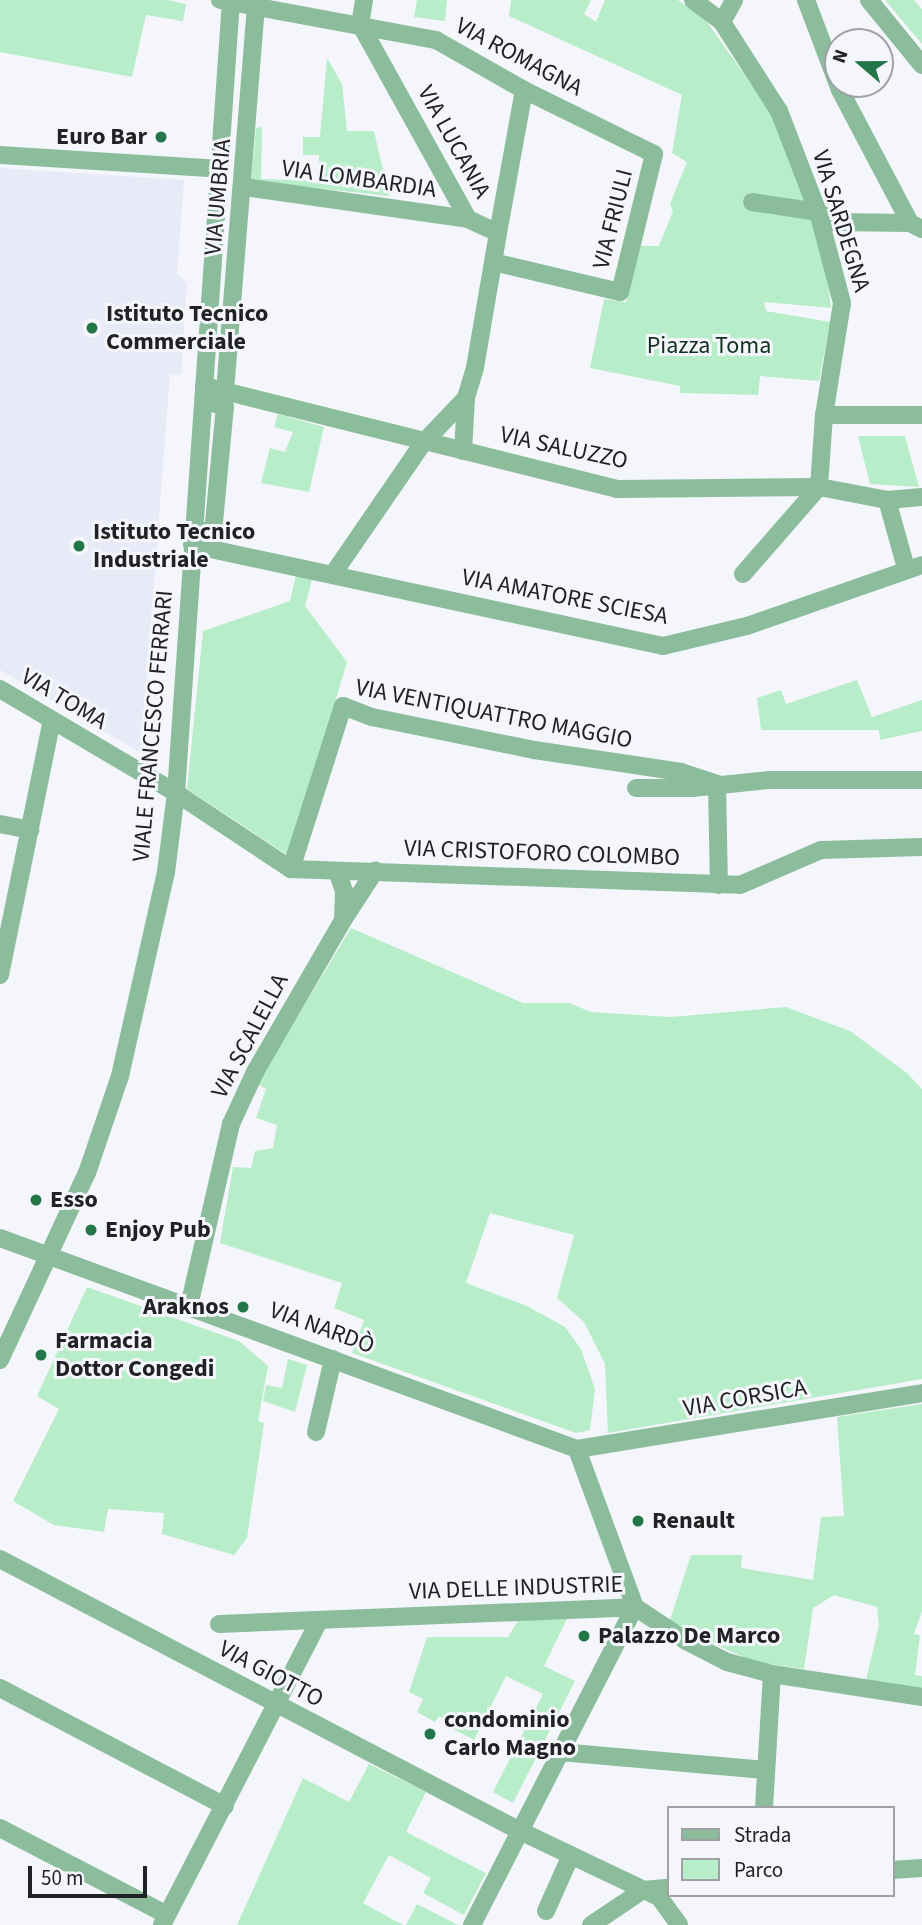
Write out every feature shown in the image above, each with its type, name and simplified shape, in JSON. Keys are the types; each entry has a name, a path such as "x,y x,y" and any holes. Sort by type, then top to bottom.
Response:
{"street":[{"path":"360,24 364,0"},
{"name":"VIA SARDEGNA","path":"693,0 722,22 779,111 818,212 842,303 824,415 819,487"},
{"path":"722,22 734,0"},
{"path":"806,0 839,90 916,226"},
{"path":"869,0 922,65"},
{"name":"VIA ROMAGNA","path":"227,1 436,40 524,90 654,154"},
{"name":"VIALE FRANCESCO FERRARI","path":"0,1360 87,1172 120,1076 166,872 176,793 221,169 227,1"},
{"name":"VIA UMBRIA","path":"225,391 244,187 256,6"},
{"name":"VIA LUCANIA","path":"360,24 468,219 498,233"},
{"path":"463,451 466,398 524,90"},
{"name":"VIA FRIULI","path":"493,262 620,292 654,154"},
{"path":"0,155 221,169"},
{"name":"VIA LOMBARDIA","path":"244,187 468,219"},
{"path":"752,202 818,212 834,222 916,226"},
{"name":"VIA SALUZZO","path":"204,393 225,391 423,443 617,489 819,487 887,500 922,497"},
{"path":"333,574 423,443 466,398"},
{"path":"824,415 922,415"},
{"path":"743,574 819,487"},
{"path":"887,500 914,567"},
{"name":"VIA AMATORE SCIESA","path":"193,537 333,574 663,646 747,626 914,567"},
{"name":"VIA TOMA","path":"0,689 176,793"},
{"name":"VIA VENTIQUATTRO MAGGIO","path":"291,869 343,706 372,717 534,750 681,772 717,784"},
{"path":"1,964 52,720"},
{"name":"VIA VENTIQUATTRO MAGGIO","path":"636,788 922,780"},
{"path":"717,784 719,885"},
{"path":"176,793 291,869"},
{"path":"0,824 30,830"},
{"name":"VIA CRISTOFORO COLOMBO","path":"291,869 740,885 821,850 922,848"},
{"path":"337,871 344,891 343,920"},
{"name":"VIA SCALELLA","path":"189,1306 231,1124 255,1072 343,920 375,871"},
{"name":"VIA NARDÒ","path":"0,1238 577,1449"},
{"name":"VIALE FRANCESCO FERRARI","path":"0,1330 24,1307"},
{"path":"316,1432 333,1359"},
{"name":"VIA CORSICA","path":"577,1449 922,1393"},
{"path":"472,1925 635,1607 577,1449"},
{"name":"VIA GIOTTO","path":"0,1559 520,1831 659,1897 678,1925"},
{"name":"VIA DELLE INDUSTRIE","path":"219,1624 635,1607 686,1642 727,1661 772,1674 922,1697"},
{"path":"0,1828 165,1920 319,1621"},
{"path":"764,1806 772,1674"},
{"path":"0,1688 225,1806"},
{"path":"560,1752 765,1770"},
{"path":"546,1911 571,1855"},
{"path":"894,1870 922,1868"},
{"path":"591,1925 643,1890 666,1888"}],"shaded area":[{"path":"0,168 184,180 177,274 187,283 181,375 170,374 141,753 0,670"}],"green space":[{"path":"0,0 168,0 186,4 183,21 146,15 132,77 0,52"},
{"path":"417,0 447,0 445,21 414,17"},
{"name":"Piazza Toma","path":"511,0 591,0 584,14 596,22 605,0 678,0 705,19 774,117 807,204 749,193 742,205 811,219 826,268 831,308 764,302 766,311 830,322 819,381 760,376 758,395 680,393 680,386 590,368 604,299 626,302 640,246 659,246 673,211 670,204 687,162 672,153 682,95 509,16"},
{"path":"885,0 914,0 922,9 922,44"},
{"path":"327,58 342,84 347,131 374,131 389,196 251,181 256,128 262,127 261,179 317,181 319,155 303,155 303,137 320,137"},
{"path":"278,414 324,427 309,492 261,483 270,448 285,452 293,432 274,427"},
{"path":"858,436 905,436 919,487 870,484"},
{"path":"296,575 312,579 305,606 347,662 289,856 187,789 203,631 290,601"},
{"path":"857,680 872,717 922,700 922,731 880,740 879,730 761,730 757,698 781,690 786,704"},
{"path":"351,928 523,1003 569,1003 591,1012 671,1017 786,1007 850,1031 907,1073 922,1089 922,1379 608,1433 605,1364 584,1322 557,1298 574,1235 490,1213 466,1283 527,1306 565,1327 581,1349 595,1389 590,1430 576,1433 352,1353 364,1320 334,1308 342,1283 220,1243 233,1167 251,1168 255,1151 273,1148 277,1125 256,1118 266,1089 257,1084"},
{"path":"87,1287 239,1341 268,1366 258,1421 264,1423 247,1538 234,1555 162,1534 164,1513 108,1509 104,1532 54,1525 13,1501 59,1409 37,1396"},
{"path":"288,1359 307,1365 295,1412 263,1401 266,1385 282,1388"},
{"path":"922,1404 922,1611 914,1634 920,1635 915,1675 922,1676 922,1690 866,1680 879,1625 877,1607 834,1595 813,1608 804,1669 754,1662 669,1623 691,1555 742,1555 741,1568 813,1580 821,1517 844,1516 837,1417"},
{"path":"568,1617 544,1666 575,1681 513,1803 493,1792 543,1694 506,1676 474,1740 442,1723 444,1719 439,1716 435,1722 417,1712 423,1699 409,1692 427,1637 508,1637 519,1619"},
{"path":"369,1764 426,1792 406,1832 486,1873 464,1915 423,1893 431,1878 389,1855 363,1903 403,1925 237,1925 303,1778 349,1802"},
{"path":"417,1904 458,1925 406,1925"}],"place":[{"name":"Euro Bar","path":"161,137"},
{"name":"Istituto Tecnico Commerciale","path":"92,328"},
{"name":"Istituto Tecnico Industriale","path":"79,546"},
{"name":"Esso","path":"36,1200"},
{"name":"Enjoy Pub","path":"91,1230"},
{"name":"Araknos","path":"243,1307"},
{"name":"Farmacia Dottor Congedi","path":"41,1355"},
{"name":"Renault","path":"638,1521"},
{"name":"Palazzo De Marco","path":"584,1636"},
{"name":"condominio Carlo Magno","path":"430,1734"}]}
